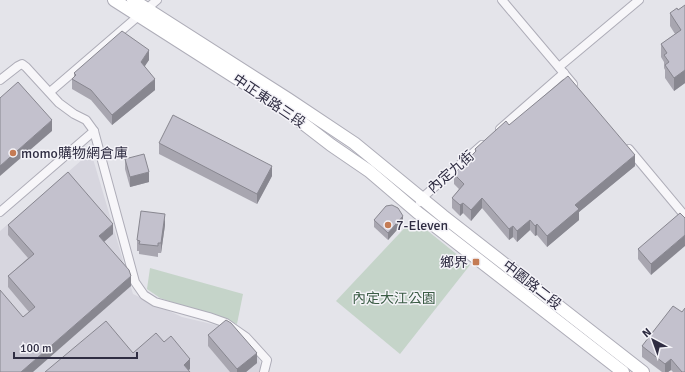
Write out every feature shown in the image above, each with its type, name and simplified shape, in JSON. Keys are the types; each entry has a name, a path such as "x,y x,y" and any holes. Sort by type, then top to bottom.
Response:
{"main road":[{"name":"中正東路三段","path":"114,0 143,12 283,108 331,145 369,171 417,212"},
{"name":"中正東路三段","path":"133,0 143,12"},
{"name":"中園路二段","path":"143,12 288,98 354,143 643,372"},
{"name":"中園路二段","path":"417,212 623,372"}],"street":[{"path":"50,92 157,0"},
{"path":"502,0 578,90"},
{"name":"內定九街","path":"417,212 422,198 490,138 561,70 639,0"},
{"path":"0,80 22,64 59,103 74,114 86,120 94,131 135,282 144,295 155,302 226,323 246,337 267,360 264,372"},
{"path":"0,212 94,131"},
{"path":"623,143 685,216"}],"shaded area":[{"path":"91,152 133,294 182,317 224,327 236,333 258,357 261,366 259,372 0,372 0,231"}],"green space":[{"name":"內定大江公園","path":"413,219 470,265 400,354 336,301"},
{"path":"150,268 243,294 237,324 160,298 147,289"}],"building":[{"path":"685,5 685,70 674,78 665,65 669,62 664,55 667,53 661,44 681,30 670,13"},
{"path":"122,31 149,50 141,62 155,79 112,115 91,90 72,79 76,75 74,73"},
{"path":"568,76 635,155 575,205 579,209 547,236 537,224 535,226 530,220 517,231 513,226 509,229 482,198 471,210 463,203 460,205 452,198 464,184 454,174 476,151 475,149 506,121 509,125"},
{"name":"momo購物網倉庫","path":"18,82 52,120 0,166 0,98"},
{"path":"173,115 272,166 257,194 159,143"},
{"path":"144,154 149,172 130,177 125,159"},
{"path":"68,172 113,224 99,236 129,270 131,276 21,372 0,372 0,290 23,317 35,307 8,276 34,254 8,225"},
{"path":"392,205 398,208 403,216 388,233 374,220 386,206"},
{"path":"141,211 165,214 161,243 158,243 158,246 139,244 140,241 137,240"},
{"path":"680,213 685,218 685,235 651,264 638,249"},
{"path":"673,306 682,312 685,308 685,372 682,372 671,359 665,364 642,346"},
{"path":"226,320 231,323 257,353 237,369 208,335"},
{"path":"106,321 133,353 156,333 164,342 171,336 190,359 184,365 190,372 45,372"}],"place":[{"name":"momo購物網倉庫","path":"13,153"},
{"name":"7-Eleven","path":"388,225"},
{"name":"鄉界","path":"476,262"}]}
